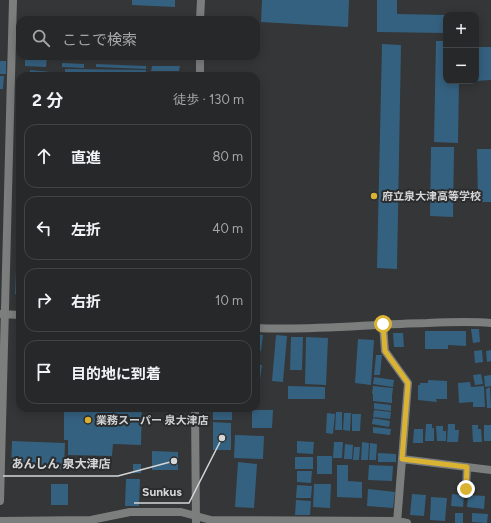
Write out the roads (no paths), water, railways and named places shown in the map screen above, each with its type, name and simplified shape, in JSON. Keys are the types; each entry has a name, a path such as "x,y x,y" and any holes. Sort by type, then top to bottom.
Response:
{"street":[{"path":"0,501 2,314 10,162 13,0"},
{"path":"200,16 201,0"},
{"path":"200,60 200,72"},
{"path":"0,162 10,162"},
{"path":"2,314 16,315"},
{"path":"260,328 303,329 383,324 475,321 491,323"},
{"path":"383,324 385,351 408,383 397,522"},
{"path":"195,412 196,520"},
{"path":"402,459 491,470"},
{"path":"466,489 467,467"},
{"path":"0,521 91,521 130,512 181,512 196,520 407,523"}],"place":[{"name":"府立泉大津高等学校","path":"374,196"},
{"name":"業務スーパー 泉大津店","path":"88,420"},
{"name":"Sunkus","path":"222,438"},
{"name":"あんしん 泉大津店","path":"174,461"}]}
